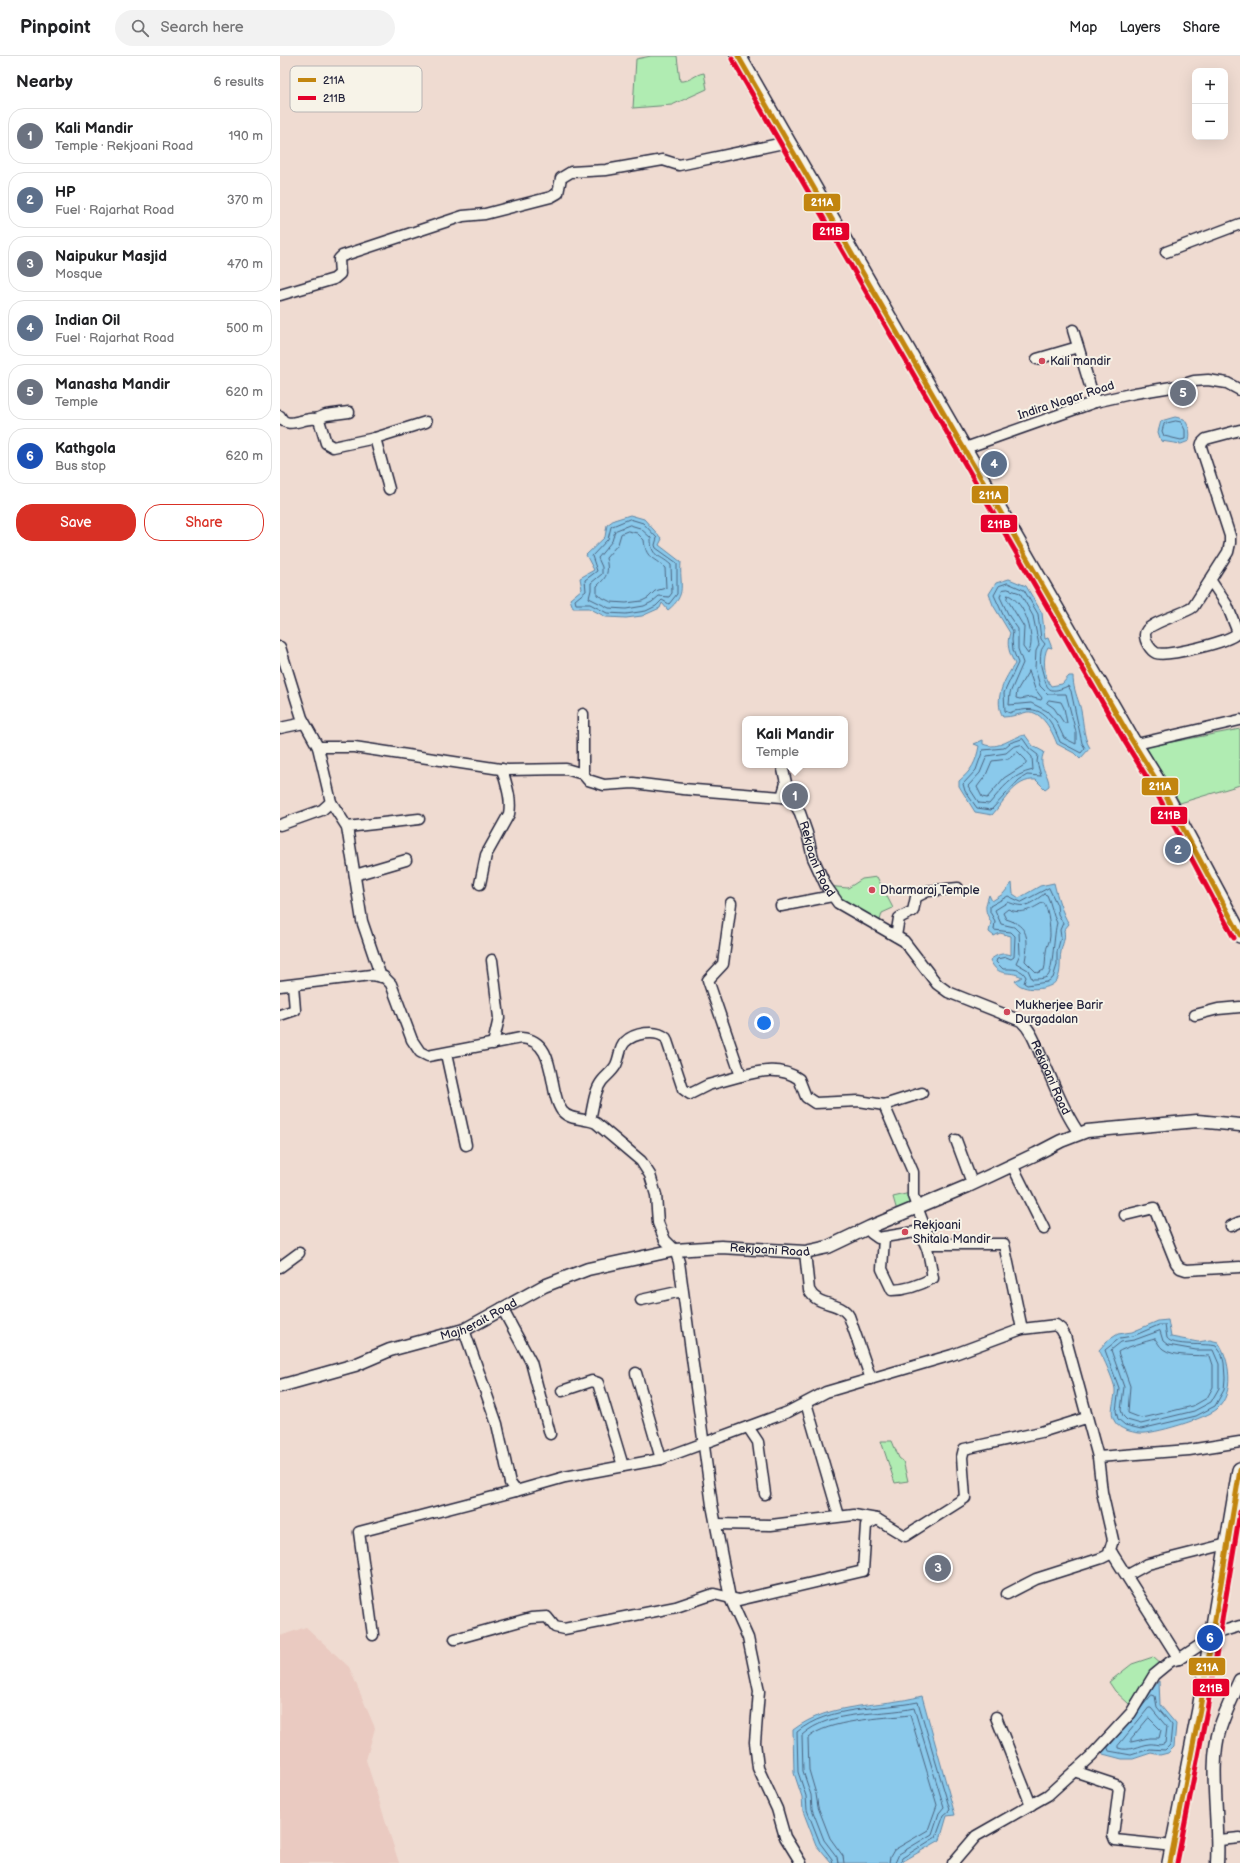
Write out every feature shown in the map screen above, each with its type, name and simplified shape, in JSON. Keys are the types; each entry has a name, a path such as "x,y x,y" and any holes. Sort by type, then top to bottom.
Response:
{"main road":[{"path":"738,56 941,411 1131,739 1162,789 1240,935"},
{"path":"747,56 970,446 1182,812 1240,919"},
{"path":"1176,1863 1215,1635 1227,1544 1240,1470"},
{"path":"1170,1863 1240,1513"}],"street":[{"path":"280,295 334,279 340,274 339,259 342,256 463,216 485,214 551,197 558,193 560,178 566,173 606,170 663,160 679,165 788,142"},
{"path":"1166,252 1240,224"},
{"path":"1073,330 1095,402"},
{"path":"1037,359 1078,347"},
{"name":"Indira Nagar Road","path":"970,446 1095,402 1194,381 1218,381 1228,383 1240,390"},
{"path":"280,416 284,422 288,423 349,412"},
{"path":"316,419 321,423 324,438 330,446 375,438 426,422"},
{"path":"1211,581 1227,605 1238,634 1228,640 1186,650 1159,653 1153,650 1147,643 1146,629 1151,625 1186,612 1199,600 1228,552 1230,536 1201,447 1202,443 1206,439 1240,430"},
{"path":"375,438 389,489"},
{"path":"280,647 304,723 318,748 331,802 347,827 362,921 381,977"},
{"path":"583,714 583,774"},
{"path":"1141,743 1240,720"},
{"path":"280,728 304,723"},
{"path":"318,748 354,747 502,769 566,770 583,774 588,780 604,785 633,783 684,789 782,797 786,783 783,768"},
{"path":"480,884 486,855 509,814 510,799 502,769"},
{"name":"Rekjoani Road","path":"782,797 792,801 800,813 807,833 812,858 832,896 838,903 878,928 896,936 910,949 937,984 948,992 1017,1019 1027,1027 1080,1133"},
{"path":"280,825 322,810 331,802"},
{"path":"347,827 419,819"},
{"path":"355,875 406,860"},
{"path":"896,936 899,918 913,910 916,897 928,891 958,888"},
{"path":"781,906 832,896"},
{"path":"731,903 723,964 708,980 741,1076"},
{"path":"492,960 499,1018 494,1044"},
{"path":"280,986 371,975 381,977 391,984 412,1040 420,1052 428,1056 446,1054 520,1038 531,1039 538,1044 548,1062 562,1111 573,1118 590,1120 641,1161 650,1175 655,1189 658,1223 665,1240 675,1250 681,1273 682,1291 703,1444 716,1524 730,1598 748,1638 759,1691 755,1742 758,1768 777,1809 785,1837 801,1863"},
{"path":"280,1015 295,1010 293,985"},
{"path":"1195,1015 1240,1007"},
{"path":"590,1120 599,1087 602,1081 612,1072 621,1048 626,1041 650,1033 658,1034 666,1038 683,1089 686,1093 690,1094 708,1085 741,1076 773,1070 782,1071 799,1079 806,1097 815,1102 859,1101 884,1105 922,1093"},
{"path":"446,1054 466,1145"},
{"path":"884,1105 913,1172 913,1196 931,1244 1004,1244 1022,1329"},
{"name":"Rekjoani Road","path":"675,1250 721,1247 805,1252 828,1247 870,1227 972,1184 1080,1133 1095,1129 1198,1121 1240,1125"},
{"path":"956,1140 972,1184"},
{"path":"1012,1165 1044,1229"},
{"path":"1125,1215 1154,1208 1176,1263 1180,1268 1186,1270 1240,1267"},
{"path":"870,1227 871,1233 878,1238 915,1232 920,1234 924,1240 934,1278 918,1286 901,1290 892,1290 882,1268 884,1238"},
{"name":"Majherait Road","path":"280,1386 355,1365 390,1350 464,1330 544,1286 588,1269 675,1250"},
{"path":"805,1252 809,1290 812,1296 817,1300 845,1309 849,1316 871,1379"},
{"path":"280,1267 299,1253"},
{"path":"641,1300 682,1291"},
{"path":"502,1308 531,1362 550,1434"},
{"path":"373,1635 359,1532 498,1497 565,1477 661,1459 748,1427 806,1403 826,1392 952,1355 1022,1329 1056,1325 1061,1328 1065,1336 1086,1418 1098,1457 1102,1492 1113,1540 1109,1553 1112,1553 1128,1575 1179,1659"},
{"path":"464,1330 497,1424 510,1483 516,1491"},
{"path":"636,1373 661,1459"},
{"path":"562,1390 592,1381 598,1383 623,1466"},
{"path":"806,1403 839,1516"},
{"path":"716,1524 771,1525 839,1516 861,1515 877,1519 905,1536 965,1498 962,1457 964,1449 1041,1432 1086,1418"},
{"path":"748,1427 758,1442 765,1494"},
{"path":"1098,1457 1189,1450 1240,1442"},
{"path":"455,1639 531,1618 547,1617 554,1627 564,1629 676,1608 714,1594 739,1600 863,1571 866,1525 877,1519"},
{"path":"1128,1575 1148,1564 1227,1544"},
{"path":"1008,1594 1036,1579 1102,1558 1112,1553"},
{"path":"953,1863 976,1836 1048,1795 1074,1771 1131,1713 1154,1675 1171,1661 1179,1659 1215,1635 1240,1626"},
{"path":"1217,1863 1219,1840 1215,1758 1220,1729 1240,1680"},
{"path":"996,1717 1031,1804"},
{"path":"1074,1771 1119,1788 1113,1835 1116,1840 1173,1846"},
{"path":"1219,1840 1240,1838"}],"shaded area":[{"path":"306,1627 349,1667 375,1728 366,1760 399,1863 280,1863 280,1636"}],"green space":[{"path":"651,56 677,56 680,81 687,80 704,73 707,89 672,105 633,108 636,59"},
{"path":"1240,729 1240,785 1180,803 1146,747"},
{"path":"877,877 893,908 882,913 878,928 838,903 826,886 848,888 862,879"},
{"path":"910,1193 913,1204 897,1211 893,1197"},
{"path":"881,1441 892,1441 899,1458 903,1461 908,1481 895,1483"},
{"path":"1153,1657 1163,1666 1149,1677 1129,1704 1115,1691 1109,1682 1132,1664"}],"water":[{"path":"1175,417 1184,419 1186,422 1190,432 1189,441 1181,444 1161,441 1158,432 1161,421"},
{"path":"630,515 644,519 662,539 659,545 681,562 681,589 678,599 668,610 662,603 660,608 642,616 626,618 606,617 589,608 573,608 570,599 582,589 580,578 594,570 586,555 605,537 607,525 614,520"},
{"path":"1009,579 1026,586 1042,613 1045,639 1048,638 1052,648 1048,647 1044,661 1045,673 1051,686 1062,684 1069,676 1073,676 1074,687 1081,708 1084,732 1090,748 1080,759 1074,753 1057,744 1053,734 1042,718 1032,712 1003,717 1000,710 1000,696 1004,682 1015,664 1009,648 1008,641 1010,633 993,605 989,594 996,583"},
{"path":"1025,735 1033,746 1044,752 1042,762 1049,786 1045,789 1036,780 1029,780 1016,787 992,815 975,812 959,786 959,781 973,765 976,757 979,746 974,744 983,740 983,744 994,746"},
{"path":"1012,883 1013,894 1019,898 1040,886 1054,883 1064,915 1069,924 1064,930 1065,936 1060,955 1059,977 1053,984 1042,988 1036,989 1019,985 1015,981 1022,977 1000,972 993,966 990,960 1000,954 1011,955 1011,936 1000,933 994,936 989,932 991,922 986,908 989,895 992,901 1003,894"},
{"path":"1168,1320 1171,1337 1198,1342 1210,1340 1218,1342 1228,1366 1229,1376 1223,1402 1211,1413 1167,1429 1146,1433 1136,1433 1126,1430 1119,1427 1113,1418 1112,1410 1115,1389 1111,1375 1099,1350 1107,1341 1118,1334 1132,1332 1158,1321"},
{"path":"1159,1681 1160,1705 1176,1724 1174,1747 1168,1753 1160,1755 1151,1753 1133,1759 1122,1759 1099,1753"},
{"path":"922,1696 955,1815 947,1816 940,1840 900,1863 831,1863 816,1845 803,1811 802,1797 794,1773 793,1730 823,1714"}],"transit line":[{"name":"211A","path":"738,56 1131,739 1162,789 1240,935"},
{"name":"211B","path":"732,59 1125,742 1156,792 1234,938"},
{"name":"211A","path":"1170,1863 1200,1709 1240,1470"},
{"name":"211B","path":"1177,1863 1207,1710 1240,1512"}],"place":[{"name":"Kali mandir","path":"1042,361"},
{"name":"Manasha Mandir","path":"1183,393"},
{"name":"Indian Oil","path":"994,464"},
{"name":"Kali Mandir","path":"795,796"},
{"name":"HP","path":"1178,850"},
{"name":"Dharmaraj Temple","path":"872,890"},
{"name":"Mukherjee Barir Durgadalan","path":"1007,1012"},
{"name":"Rekjoani Shitala Mandir","path":"905,1232"},
{"name":"Naipukur Masjid","path":"938,1568"},
{"name":"Kathgola","path":"1210,1638"}]}
